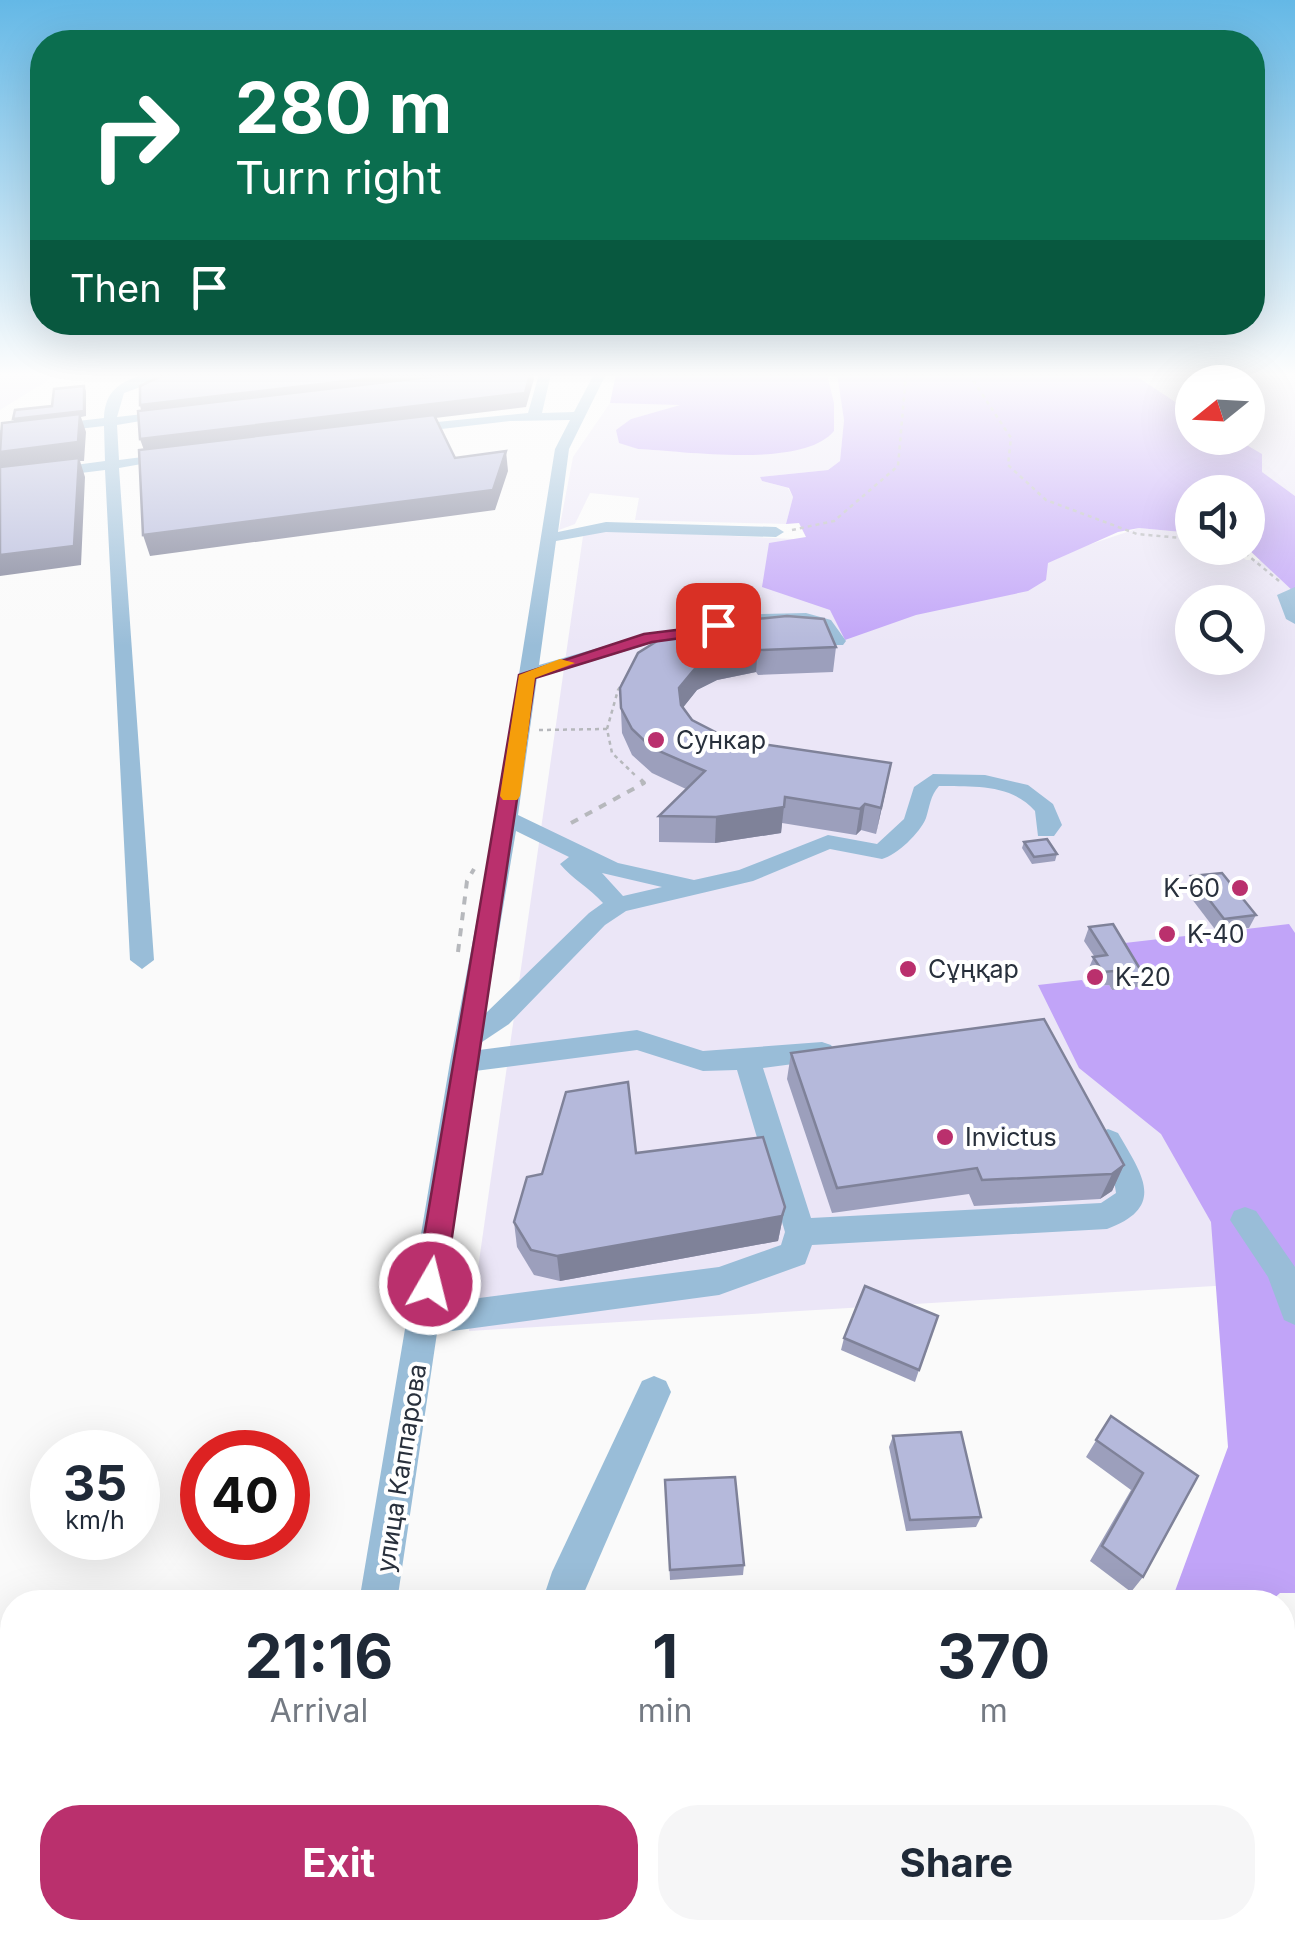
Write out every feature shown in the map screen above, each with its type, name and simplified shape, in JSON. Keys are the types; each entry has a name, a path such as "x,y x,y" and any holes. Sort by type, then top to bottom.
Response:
{"street":[{"path":"112,465 142,960"},
{"path":"0,479 116,465"},
{"name":"улица Каппарова","path":"380,1590 506,823 559,465"},
{"path":"548,538 606,527 776,532"},
{"path":"1293,591 1286,595 1286,605 1295,619"},
{"path":"527,675 650,638 713,630 726,620 806,618 825,624 837,642"},
{"path":"466,1050 597,918 618,905 701,888 776,866 828,842 882,852 914,820 922,792 933,780 1001,782 1040,800 1049,812 1051,825 1046,830"},
{"path":"506,823 612,868 701,888"},
{"path":"506,823 582,870 618,905"},
{"path":"466,1050 637,1040 684,1057 748,1060 845,1049"},
{"path":"425,1320 720,1281 794,1254 800,1232 748,1060"},
{"path":"800,1232 1107,1216 1131,1198 1129,1179 1094,1116"},
{"path":"1245,1220 1281,1271 1295,1310"},
{"path":"564,1590 654,1392"}],"path":[{"path":"776,532 834,522 898,465"},
{"path":"1008,465 1036,494 1137,534 1175,537"},
{"path":"1260,565 1293,591"},
{"path":"572,824 644,783 612,753 607,729 618,690 629,674"},
{"path":"520,730 607,729"}],"shaded area":[{"path":"572,465 835,465 828,470 760,477 788,488 793,497 786,524 635,520 639,498 590,493 575,524 559,530"},
{"path":"835,465 1262,465 1262,472 1295,496 1295,593 1265,565 1265,475 1175,475 1175,531 1139,528 1118,532 1048,563 1046,580 1028,591 916,615 845,640 830,610 762,587 769,543 806,537 799,523 786,524 793,497 789,488 762,481 760,477 828,470"},
{"path":"1262,465 1295,465 1295,496 1262,472"},
{"name":"Сұңқар","path":"1139,528 1175,531 1175,565 1295,562 1295,1281 469,1331 584,529 1067,552"},
{"path":"1289,924 1295,933 1295,1590 1175,1590 1228,1447 1211,1222 1161,1134 1079,1068 1038,985 1082,980 1086,987 1109,985 1112,990 1116,944"}],"building":[{"path":"79,465 74,546 0,555 0,467"},
{"path":"140,465 501,465 493,490 143,535"},
{"path":"787,616 824,619 836,647 758,647 718,656 698,665 679,688 681,705 692,720 729,739 891,763 881,808 865,804 860,809 785,797 784,807 716,817 659,816 705,771 652,748 632,729 621,708 620,688 638,653 662,638 696,625"},
{"path":"1047,839 1057,854 1034,857 1024,842"},
{"path":"1222,873 1256,915 1224,919 1191,876"},
{"path":"1113,924 1143,974 1117,976 1114,971 1103,972 1093,957 1107,955 1089,927"},
{"name":"Invictus","path":"1044,1019 1124,1165 1112,1174 982,1180 977,1168 837,1188 791,1053"},
{"path":"628,1082 636,1153 763,1137 785,1207 782,1216 557,1256 531,1250 514,1222 527,1177 542,1174 566,1092"},
{"path":"865,1286 938,1316 919,1370 844,1338"},
{"path":"1111,1416 1198,1476 1143,1577 1102,1546 1143,1473 1096,1440"},
{"path":"961,1432 981,1517 910,1520 893,1436"},
{"path":"735,1477 744,1565 670,1570 665,1480"}],"slow traffic":[{"path":"510,796 527,675 566,663"}],"place":[{"name":"Сункар","path":"656,740"},
{"name":"K-60","path":"1240,888"},
{"name":"K-40","path":"1167,934"},
{"name":"Сұңқар","path":"908,969"},
{"name":"K-20","path":"1095,977"},
{"name":"Invictus","path":"945,1137"}],"route":[{"path":"430,1284 527,675 650,638 698,633 718,625"}]}
